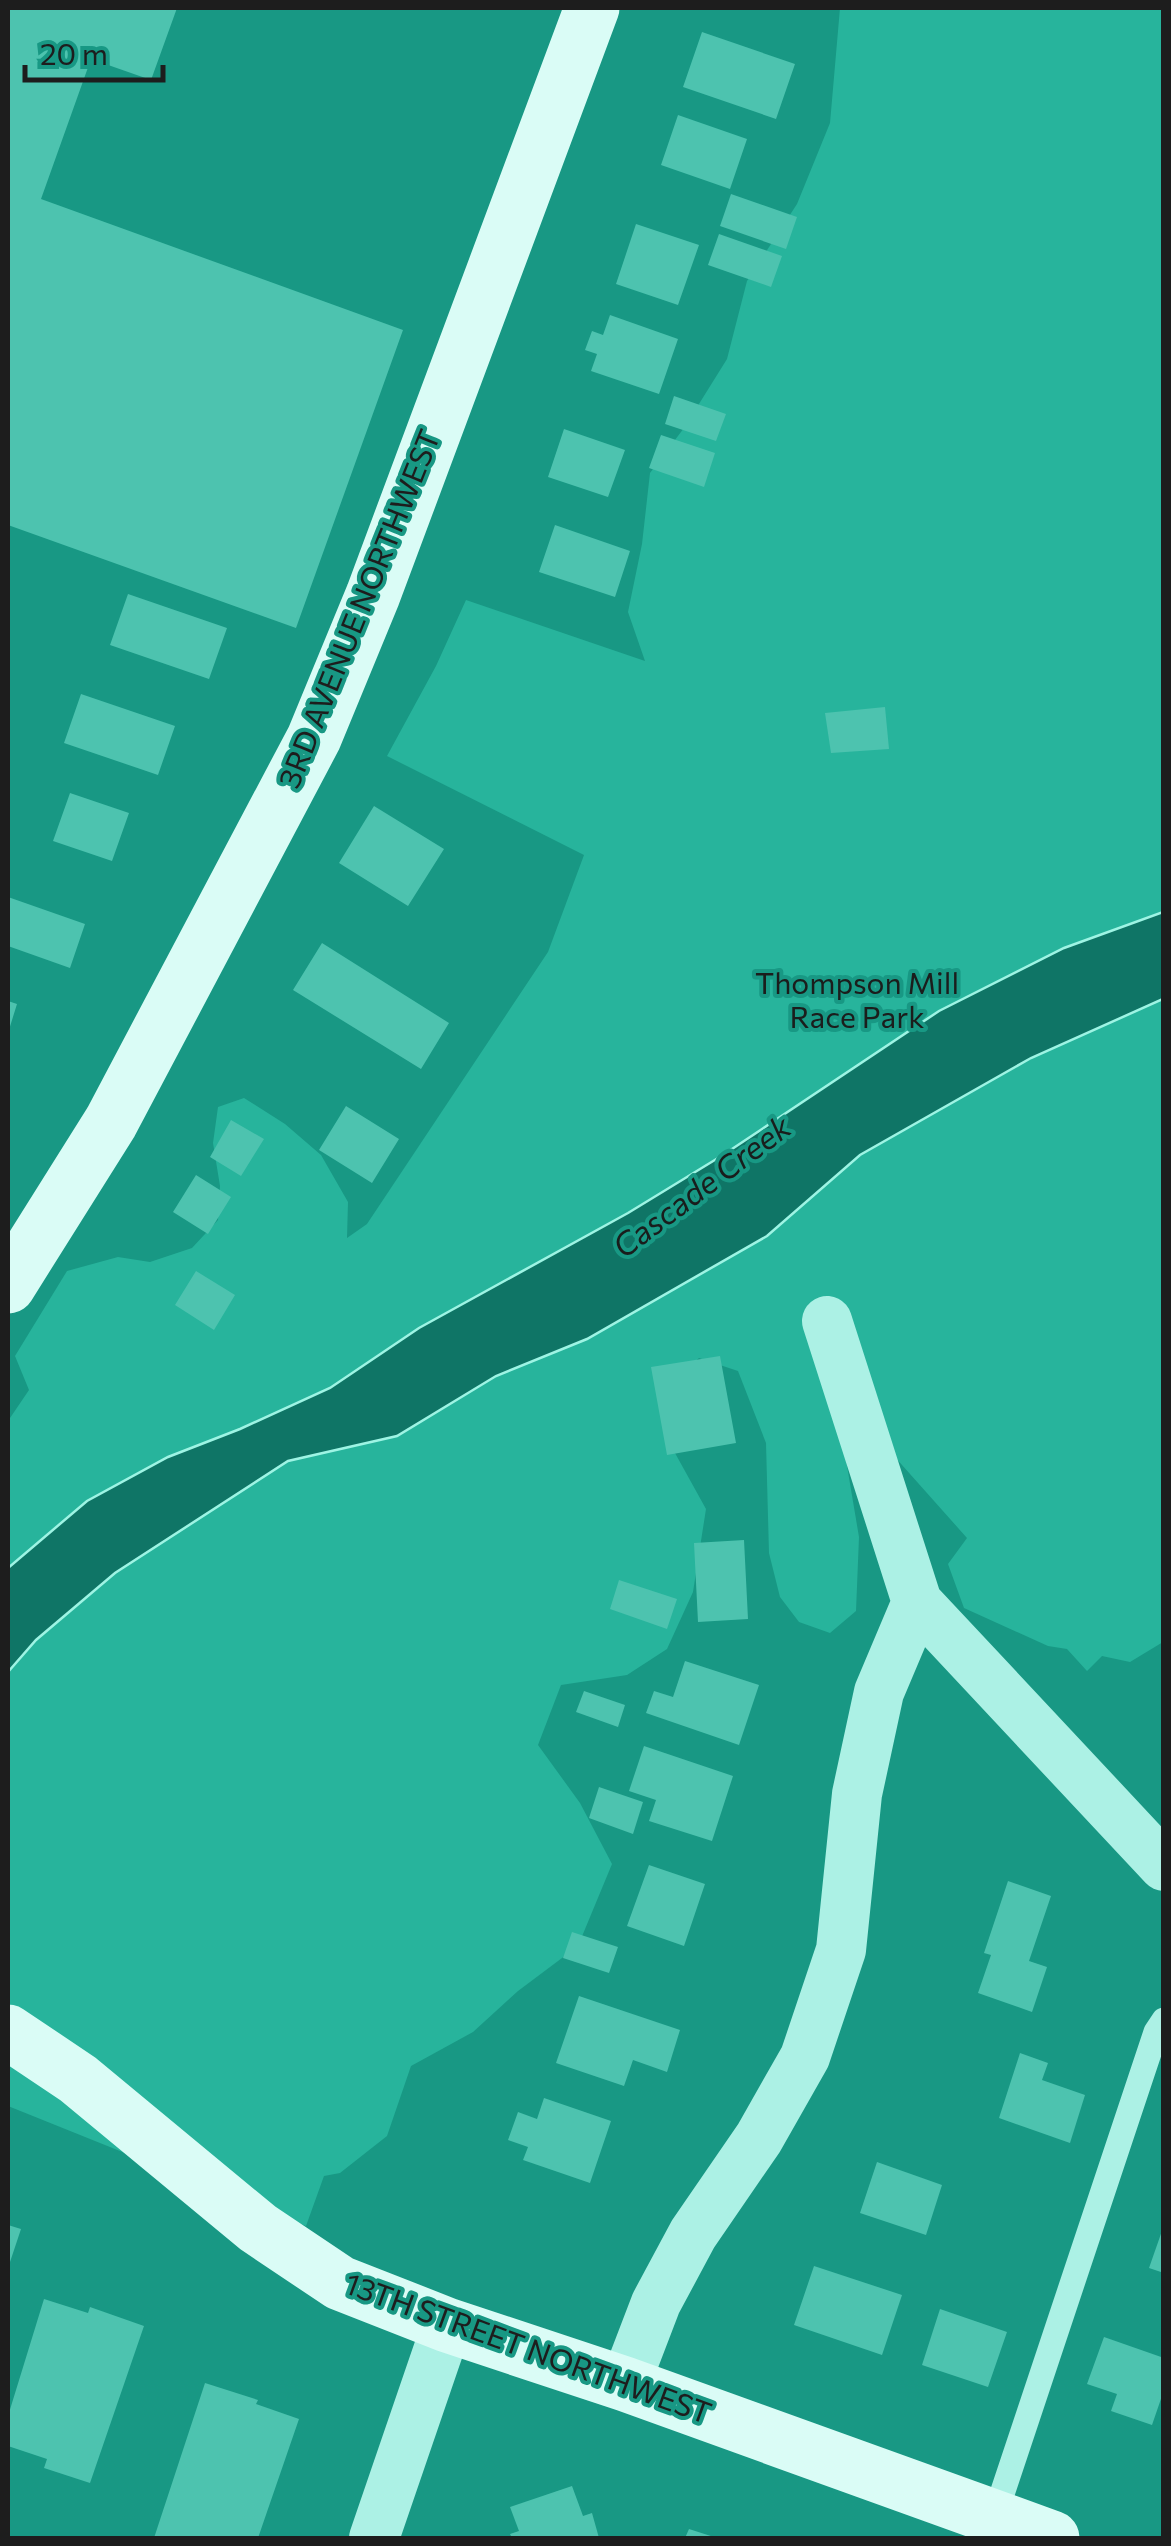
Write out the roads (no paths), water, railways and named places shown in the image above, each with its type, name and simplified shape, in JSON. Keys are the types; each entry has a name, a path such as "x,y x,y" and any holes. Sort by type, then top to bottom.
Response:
{"main road":[{"name":"3RD AVENUE NORTHWEST","path":"8,1286 111,1122 314,738 373,595 592,8"},
{"name":"13TH STREET NORTHWEST","path":"8,2032 78,2079 258,2228 340,2283 447,2325 625,2384 1052,2538"}],"street":[{"path":"827,1321 917,1602 1164,1866"},
{"path":"625,2384 656,2303 692,2234 760,2138 805,2057 841,1950 857,1794 879,1692 917,1602"},
{"path":"374,2538 447,2325"}],"lane":[{"path":"994,2518 1156,2032 1164,2020"}],"water":[{"name":"Cascade Creek","path":"1163,912 1163,999 1031,1058 860,1155 767,1236 587,1339 496,1376 397,1436 288,1461 115,1573 36,1640 8,1672 8,1568 87,1501 168,1457 330,1388 419,1328 628,1213 723,1155 939,1011 1064,948"}],"park label":[{"name":"Thompson Mill Race Park","path":"857,1001"}]}
